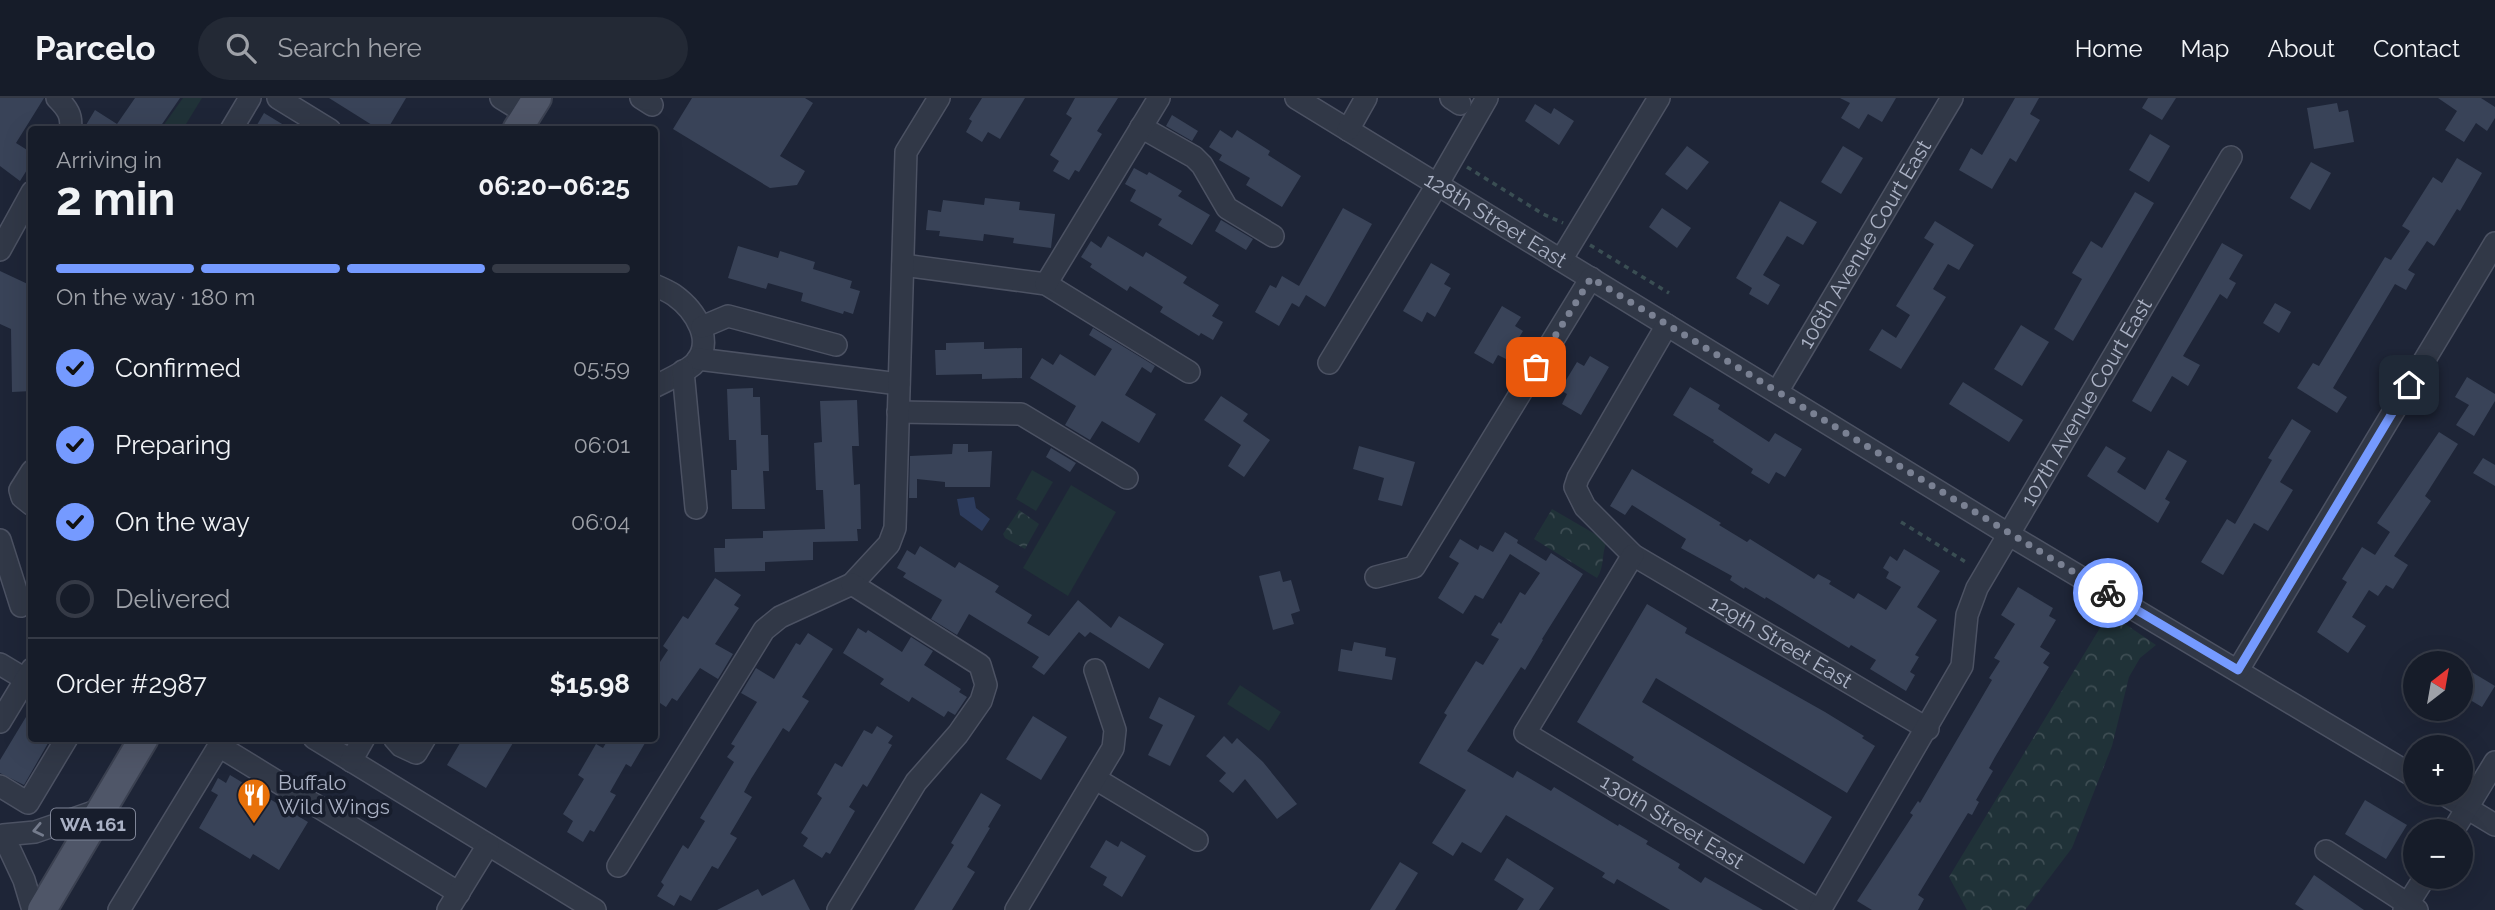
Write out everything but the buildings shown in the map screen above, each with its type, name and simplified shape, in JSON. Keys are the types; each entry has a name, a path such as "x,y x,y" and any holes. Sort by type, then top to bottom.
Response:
{"main road":[{"name":"WA 161","path":"42,910 142,742"}],"street":[{"path":"57,98 69,111 71,125"},
{"path":"232,126 250,98"},
{"path":"278,98 324,126"},
{"path":"501,98 527,114"},
{"path":"618,866 764,630 779,617 852,584 888,544 895,528 906,152 939,98"},
{"path":"1046,284 1159,98"},
{"name":"128th Street East","path":"1296,98 2008,534 2403,769"},
{"path":"1348,130 1366,98"},
{"path":"1329,363 1487,98"},
{"path":"1562,260 1660,98"},
{"name":"106th Avenue Court East","path":"1777,392 1952,98"},
{"path":"1141,127 1194,157 1202,165 1227,208 1273,236"},
{"name":"107th Avenue Court East","path":"1819,910 1928,729 1962,666 1967,615 1985,574 2231,157"},
{"path":"0,250 28,199"},
{"path":"2238,670 2495,243"},
{"path":"902,265 1046,284 1189,372"},
{"path":"1376,577 1413,567 1591,278"},
{"path":"658,287 674,295 690,309 702,327 703,346 691,365 658,385"},
{"path":"702,327 728,316 836,345"},
{"name":"129th Street East","path":"1667,325 1578,478 1575,487 1586,507 1633,555 1928,729"},
{"path":"691,365 899,384"},
{"path":"691,365 696,508"},
{"path":"898,412 1021,414 1127,478"},
{"path":"28,477 20,490 22,497 28,502"},
{"path":"0,540 26,606 0,612"},
{"name":"130th Street East","path":"1633,555 1525,733 1819,910"},
{"path":"838,910 916,782 964,726 981,701 986,685 980,665 852,584"},
{"path":"0,664 28,674 0,722"},
{"path":"1016,910 1113,748 1115,737 1112,720 1095,670"},
{"path":"0,786 28,803 64,742"},
{"path":"320,742 595,910"},
{"path":"351,761 362,742"},
{"path":"398,742 401,746 420,746"},
{"path":"119,910 219,746 453,901 488,845"},
{"path":"2460,819 2495,762"},
{"path":"1096,779 1197,840"},
{"path":"2462,805 2495,825"},
{"path":"33,910 24,880 1,836 35,832 102,809"},
{"path":"2326,851 2410,908 2419,889"}],"path":[{"path":"1459,163 1566,225"},
{"path":"1585,242 1670,293"},
{"path":"1901,522 1985,574"}],"green space":[{"path":"183,98 202,98 185,126 163,126"},
{"path":"1032,470 1053,482 1036,511 1016,499"},
{"path":"1071,485 1116,512 1068,596 1023,568"},
{"path":"1552,509 1607,541 1597,578 1534,539"},
{"path":"1019,510 1039,524 1025,549 1005,538 1003,534"},
{"path":"2109,613 2156,645 2140,658 2129,677 2112,746 2072,848 2025,910 1967,910 1949,877"},
{"path":"1240,685 1281,712 1269,731 1227,704"}],"water":[{"path":"974,497 976,508 990,519 982,531 960,515 957,499"}],"way so far":[{"path":"1536,367 1591,278 2108,593"}],"place":[{"name":"Buffalo Wild Wings","path":"254,825"}],"route":[{"path":"2108,593 2238,670 2409,385"}]}
